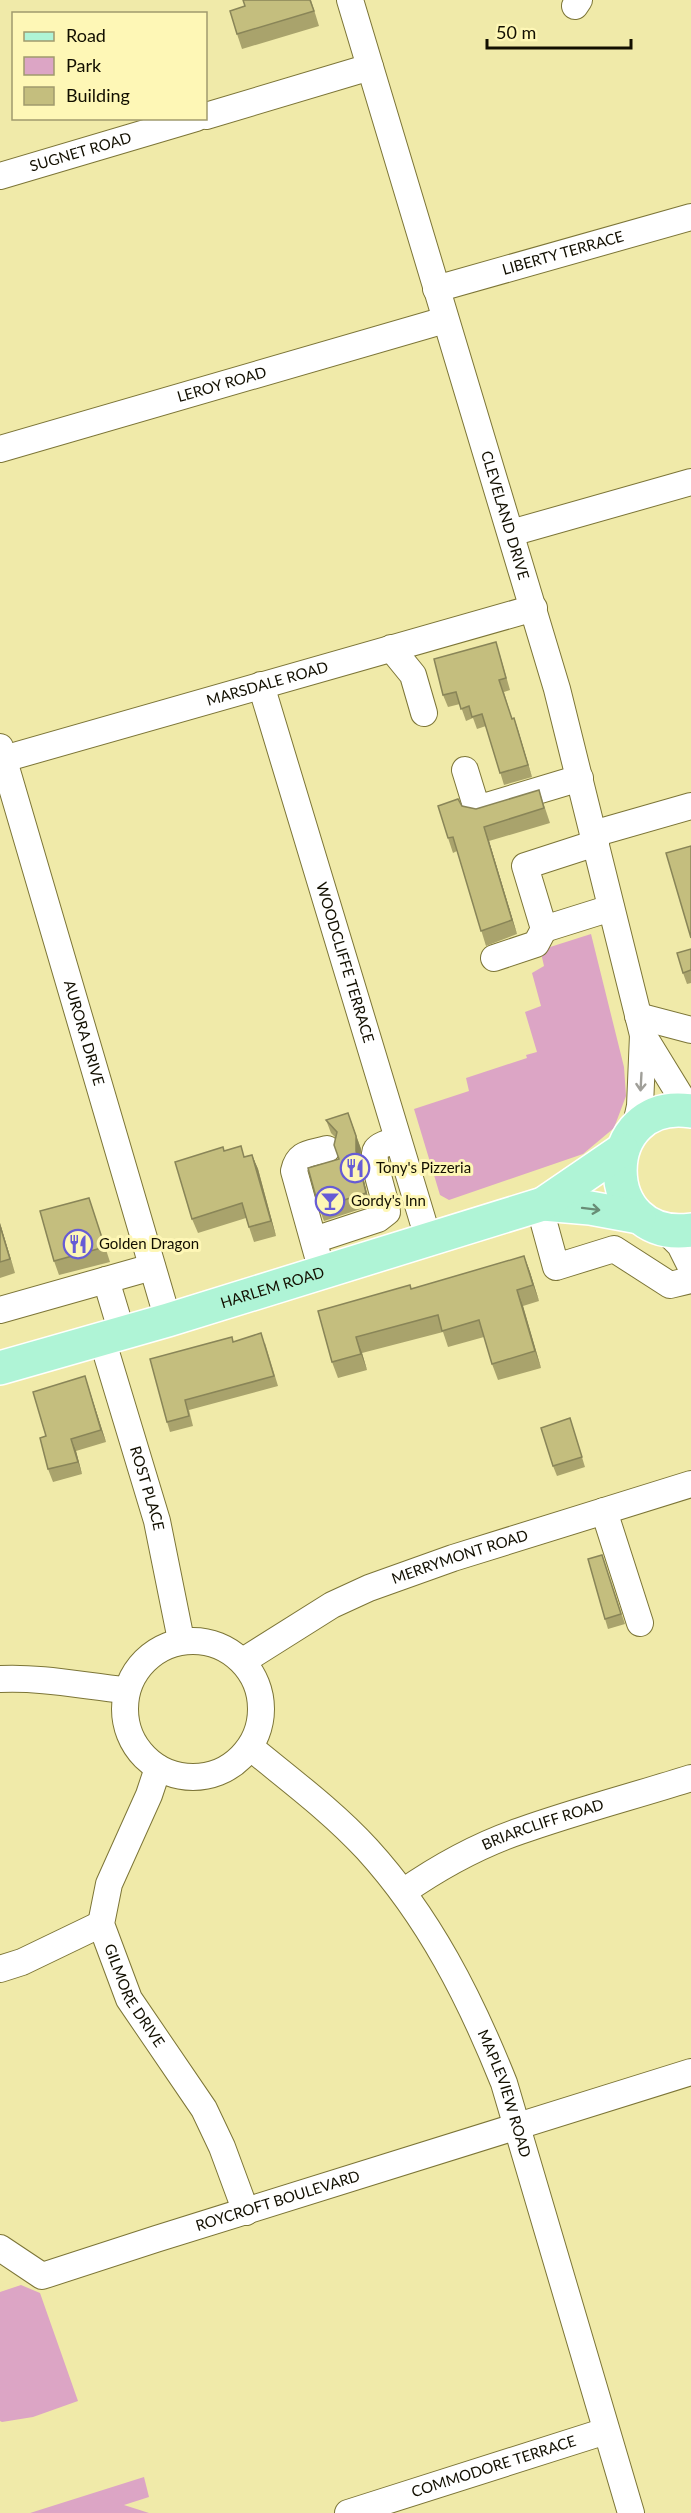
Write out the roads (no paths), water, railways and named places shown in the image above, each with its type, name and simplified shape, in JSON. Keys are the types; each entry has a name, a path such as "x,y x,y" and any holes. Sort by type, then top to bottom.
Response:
{"main road":[{"name":"HARLEM ROAD","path":"0,1368 168,1320 541,1204 629,1139 654,1115 677,1110 690,1111"},
{"path":"629,1139 619,1179 623,1193 665,1226"},
{"name":"HARLEM ROAD","path":"541,1204 590,1208 665,1226"}],"street":[{"name":"CLEVELAND DRIVE","path":"350,0 534,608 595,838 640,1025 640,1106 629,1139"},
{"path":"207,116 370,67"},
{"name":"SUGNET ROAD","path":"0,176 188,120"},
{"name":"LIBERTY TERRACE","path":"436,289 691,217"},
{"name":"LEROY ROAD","path":"0,449 445,320"},
{"path":"511,533 691,482"},
{"name":"MARSDALE ROAD","path":"1,756 534,608"},
{"path":"392,648 413,675 424,713"},
{"name":"WOODCLIFFE TERRACE","path":"261,685 428,1238"},
{"name":"AURORA DRIVE","path":"1,756 168,1320"},
{"path":"465,770 477,809 580,778"},
{"path":"544,929 525,866 595,838 691,806"},
{"path":"494,958 536,944 544,929 611,908"},
{"name":"CLEVELAND DRIVE","path":"640,1025 690,1111"},
{"path":"640,1025 691,1030"},
{"path":"314,1240 378,1219 387,1212 386,1199 374,1157 375,1150 398,1140"},
{"path":"323,1271 294,1171 296,1161 300,1157 327,1149"},
{"path":"541,1204 556,1267 615,1249 670,1285 691,1280"},
{"path":"665,1226 680,1245 691,1267"},
{"path":"0,1310 152,1267"},
{"name":"ROST PLACE","path":"106,1280 112,1336 157,1521 181,1640"},
{"name":"MERRYMONT ROAD","path":"243,1661 332,1605 369,1588 453,1558 691,1484"},
{"path":"604,1511 639,1623"},
{"path":"181,1640 201,1640 224,1647 243,1661 251,1672 260,1694 260,1725 250,1747 235,1764 214,1775 181,1777 158,1768 144,1757 130,1738 124,1714 126,1690 140,1664 158,1648 181,1640"},
{"path":"0,1679 67,1681 87,1686 126,1690"},
{"name":"MAPLEVIEW ROAD","path":"250,1747 336,1820 366,1849 403,1892 438,1945 480,2022 504,2083 631,2513"},
{"name":"GILMORE DRIVE","path":"158,1768 149,1795 109,1884 101,1924 129,1999 204,2109 222,2147 246,2212"},
{"name":"BRIARCLIFF ROAD","path":"403,1892 438,1869 520,1831 691,1778"},
{"path":"0,1969 22,1962 101,1924"},
{"name":"ROYCROFT BOULEVARD","path":"0,2248 42,2276 691,2072"},
{"name":"COMMODORE TERRACE","path":"348,2513 606,2431"}],"place":[{"name":"Tony's Pizzeria","path":"355,1168"},
{"name":"Gordy's Inn","path":"330,1201"},
{"name":"Golden Dragon","path":"78,1244"}]}
